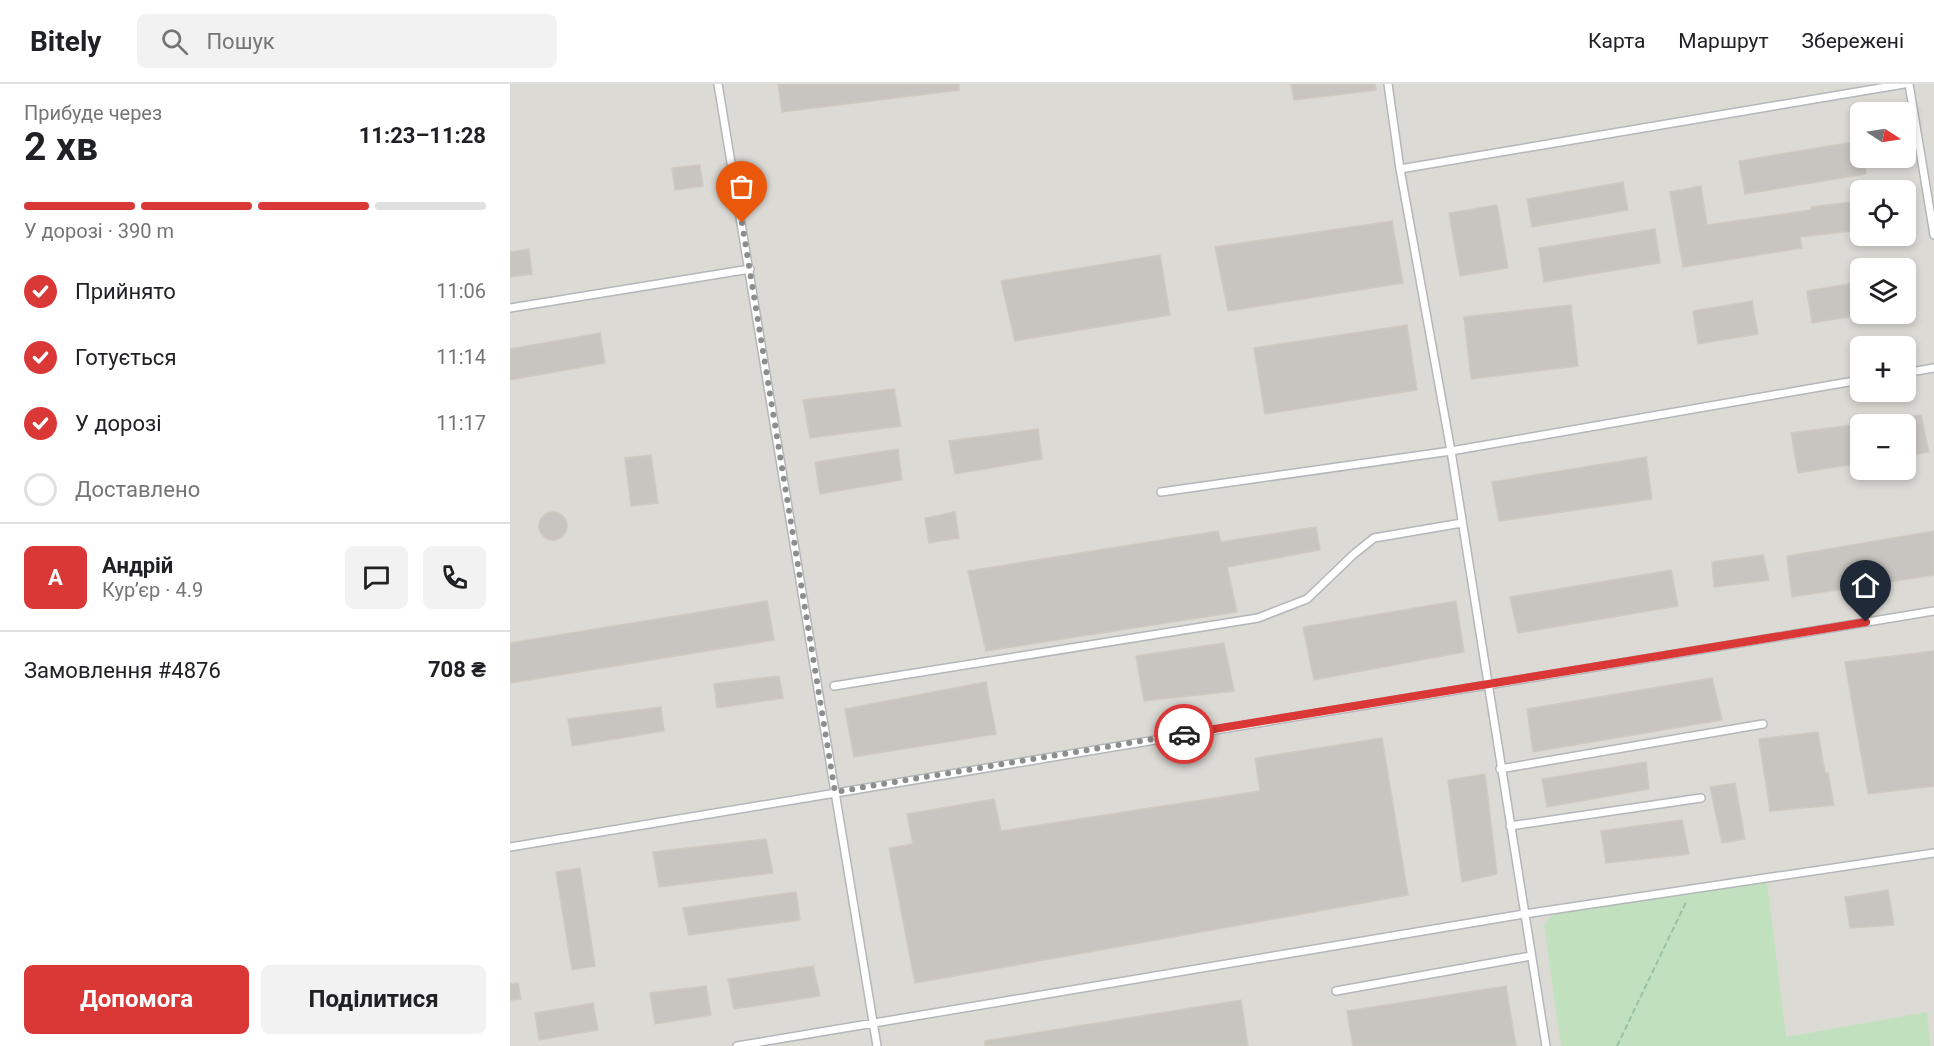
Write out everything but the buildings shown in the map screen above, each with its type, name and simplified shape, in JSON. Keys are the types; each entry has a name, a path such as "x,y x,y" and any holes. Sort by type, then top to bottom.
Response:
{"lane":[{"path":"718,84 877,1046"},
{"path":"1388,84 1400,169 1451,452 1486,684 1546,1046"},
{"path":"1400,169 1904,84"},
{"path":"1910,84 1934,235"},
{"path":"510,308 750,269"},
{"path":"1916,371 1934,368"},
{"path":"1161,492 1451,452 1850,382"},
{"path":"834,686 1258,618 1307,598 1374,538 1462,523"},
{"path":"510,847 1934,611"},
{"path":"1500,769 1763,724"},
{"path":"1510,826 1701,798"},
{"path":"737,1046 1524,914 1934,853"},
{"path":"1336,991 1531,956"}],"path":[{"path":"1617,1046 1692,889"}],"shaded area":[{"path":"510,84 1934,84 1934,1046 510,1046"}],"green space":[{"path":"1767,882 1786,1037 1927,1012 1930,1046 1561,1046 1544,925 1549,918 1556,914"}],"way so far":[{"path":"742,223 835,792 1184,734"}],"route":[{"path":"1184,734 1866,622"}]}
